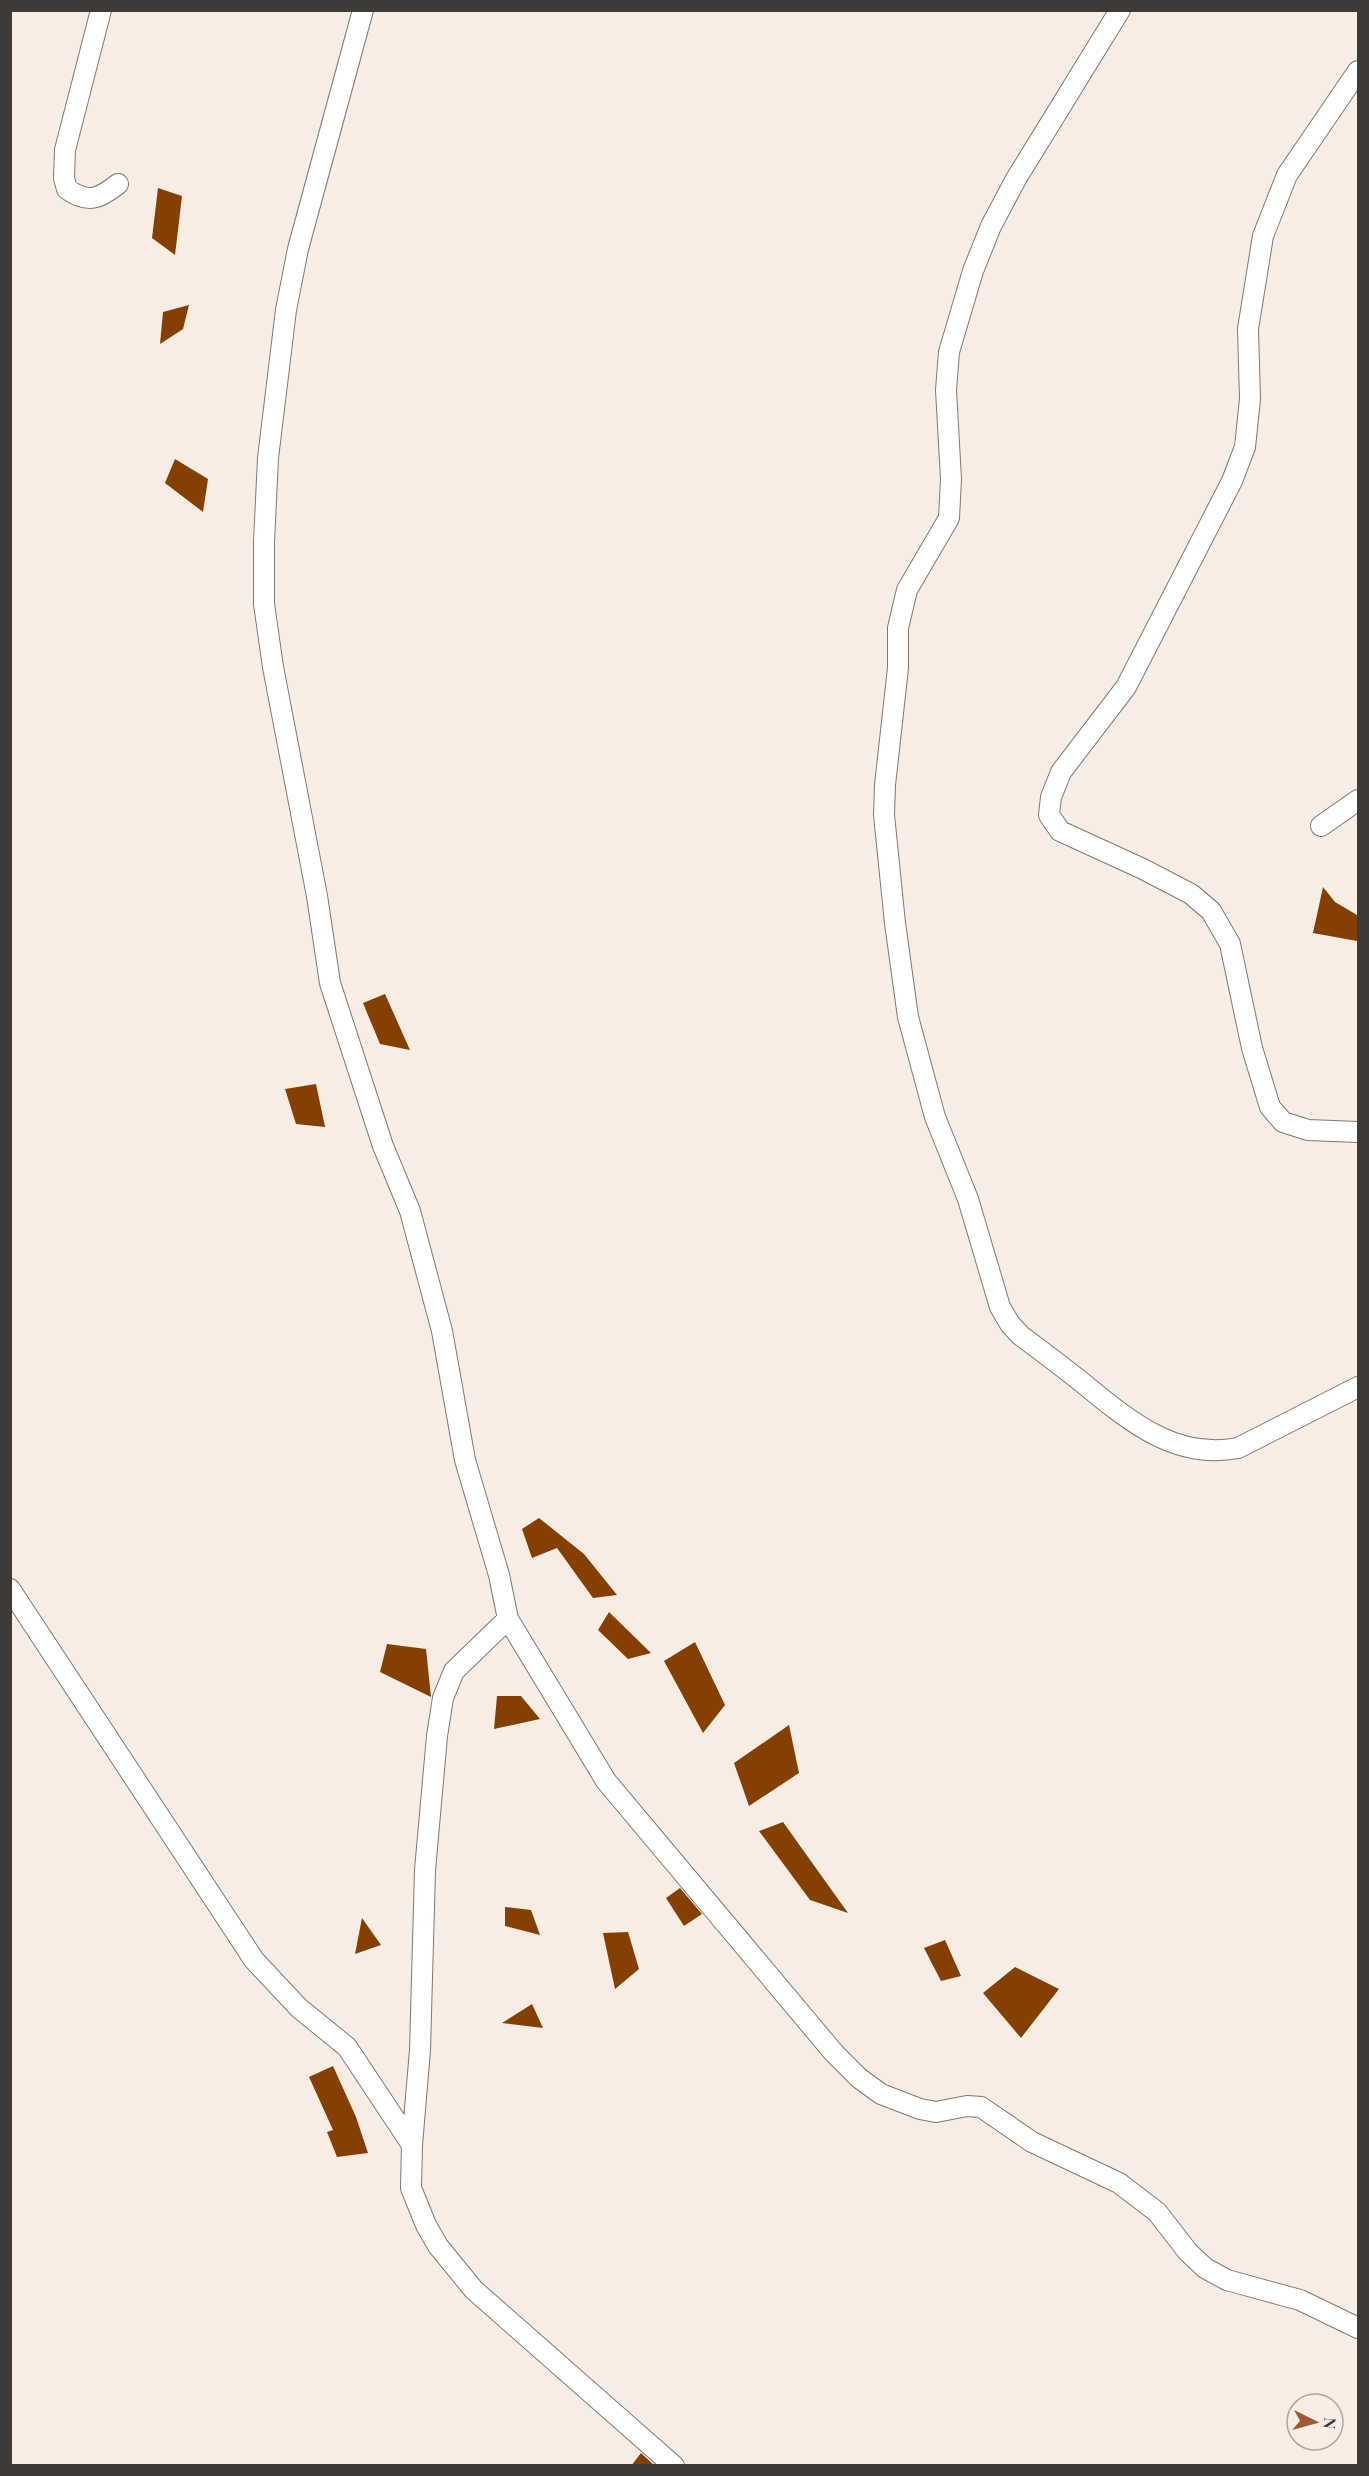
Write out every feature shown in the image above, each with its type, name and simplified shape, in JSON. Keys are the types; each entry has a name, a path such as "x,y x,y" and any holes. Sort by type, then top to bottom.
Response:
{"street":[{"path":"101,10 66,150 64,177 66,189 75,195 89,198 102,197 118,184"},
{"path":"363,10 300,238 286,310 268,458 264,604 273,667 317,896 330,983 383,1146 410,1211 442,1331 465,1460 499,1575 508,1619 606,1781 834,2052 859,2078 881,2094 920,2109 936,2112 967,2106 981,2107 1032,2142 1119,2183 1157,2212 1188,2252 1205,2268 1227,2280 1300,2300 1359,2328"},
{"path":"1120,10 1016,179 991,225 973,271 949,352 946,390 951,479 949,518 902,602 898,628 896,693 885,784 886,842 908,1017 935,1117 968,1199 1000,1307 1020,1335 1131,1423 1167,1440 1200,1451 1219,1452 1238,1448 1359,1387"},
{"path":"1359,70 1287,175 1263,236 1248,329 1250,399 1245,447 1232,481 1126,687 1061,772 1050,797 1049,815 1060,831 1133,864 1191,894 1211,911 1230,944 1252,1048 1270,1107 1283,1122 1308,1130 1359,1132"},
{"path":"1321,826 1359,800"},
{"path":"10,1588 254,1960 299,2008 346,2047 412,2145"},
{"path":"508,1619 454,1671 443,1698 437,1736 425,1870 420,2050 412,2145 411,2188 416,2205 430,2232 474,2290 646,2438 674,2466"}],"building":[{"path":"158,188 182,196 175,255 152,238"},
{"path":"189,305 183,329 160,344 163,312"},
{"path":"175,459 208,479 203,512 165,483"},
{"path":"1323,887 1335,902 1357,915 1357,941 1313,933"},
{"path":"385,994 410,1050 380,1044 363,1003"},
{"path":"316,1084 325,1127 296,1124 285,1089"},
{"path":"539,1518 584,1554 617,1595 593,1598 557,1548 532,1558 522,1529"},
{"path":"609,1612 651,1653 628,1659 598,1630"},
{"path":"695,1642 725,1705 703,1733 664,1661"},
{"path":"387,1644 426,1649 431,1697 380,1672"},
{"path":"497,1696 521,1696 540,1719 494,1729"},
{"path":"789,1725 799,1773 749,1806 734,1763"},
{"path":"783,1822 848,1913 810,1900 759,1831"},
{"path":"680,1888 702,1914 684,1926 666,1898"},
{"path":"505,1907 531,1910 540,1935 505,1926"},
{"path":"362,1918 381,1945 355,1954"},
{"path":"628,1932 639,1969 615,1989 603,1933"},
{"path":"945,1940 961,1976 941,1981 924,1948"},
{"path":"1015,1967 1059,1989 1021,2038 983,1993"},
{"path":"532,2004 543,2028 502,2023"},
{"path":"333,2066 356,2117 368,2153 337,2157 327,2132 333,2130 309,2077"},
{"path":"641,2453 655,2466 631,2466"}]}
